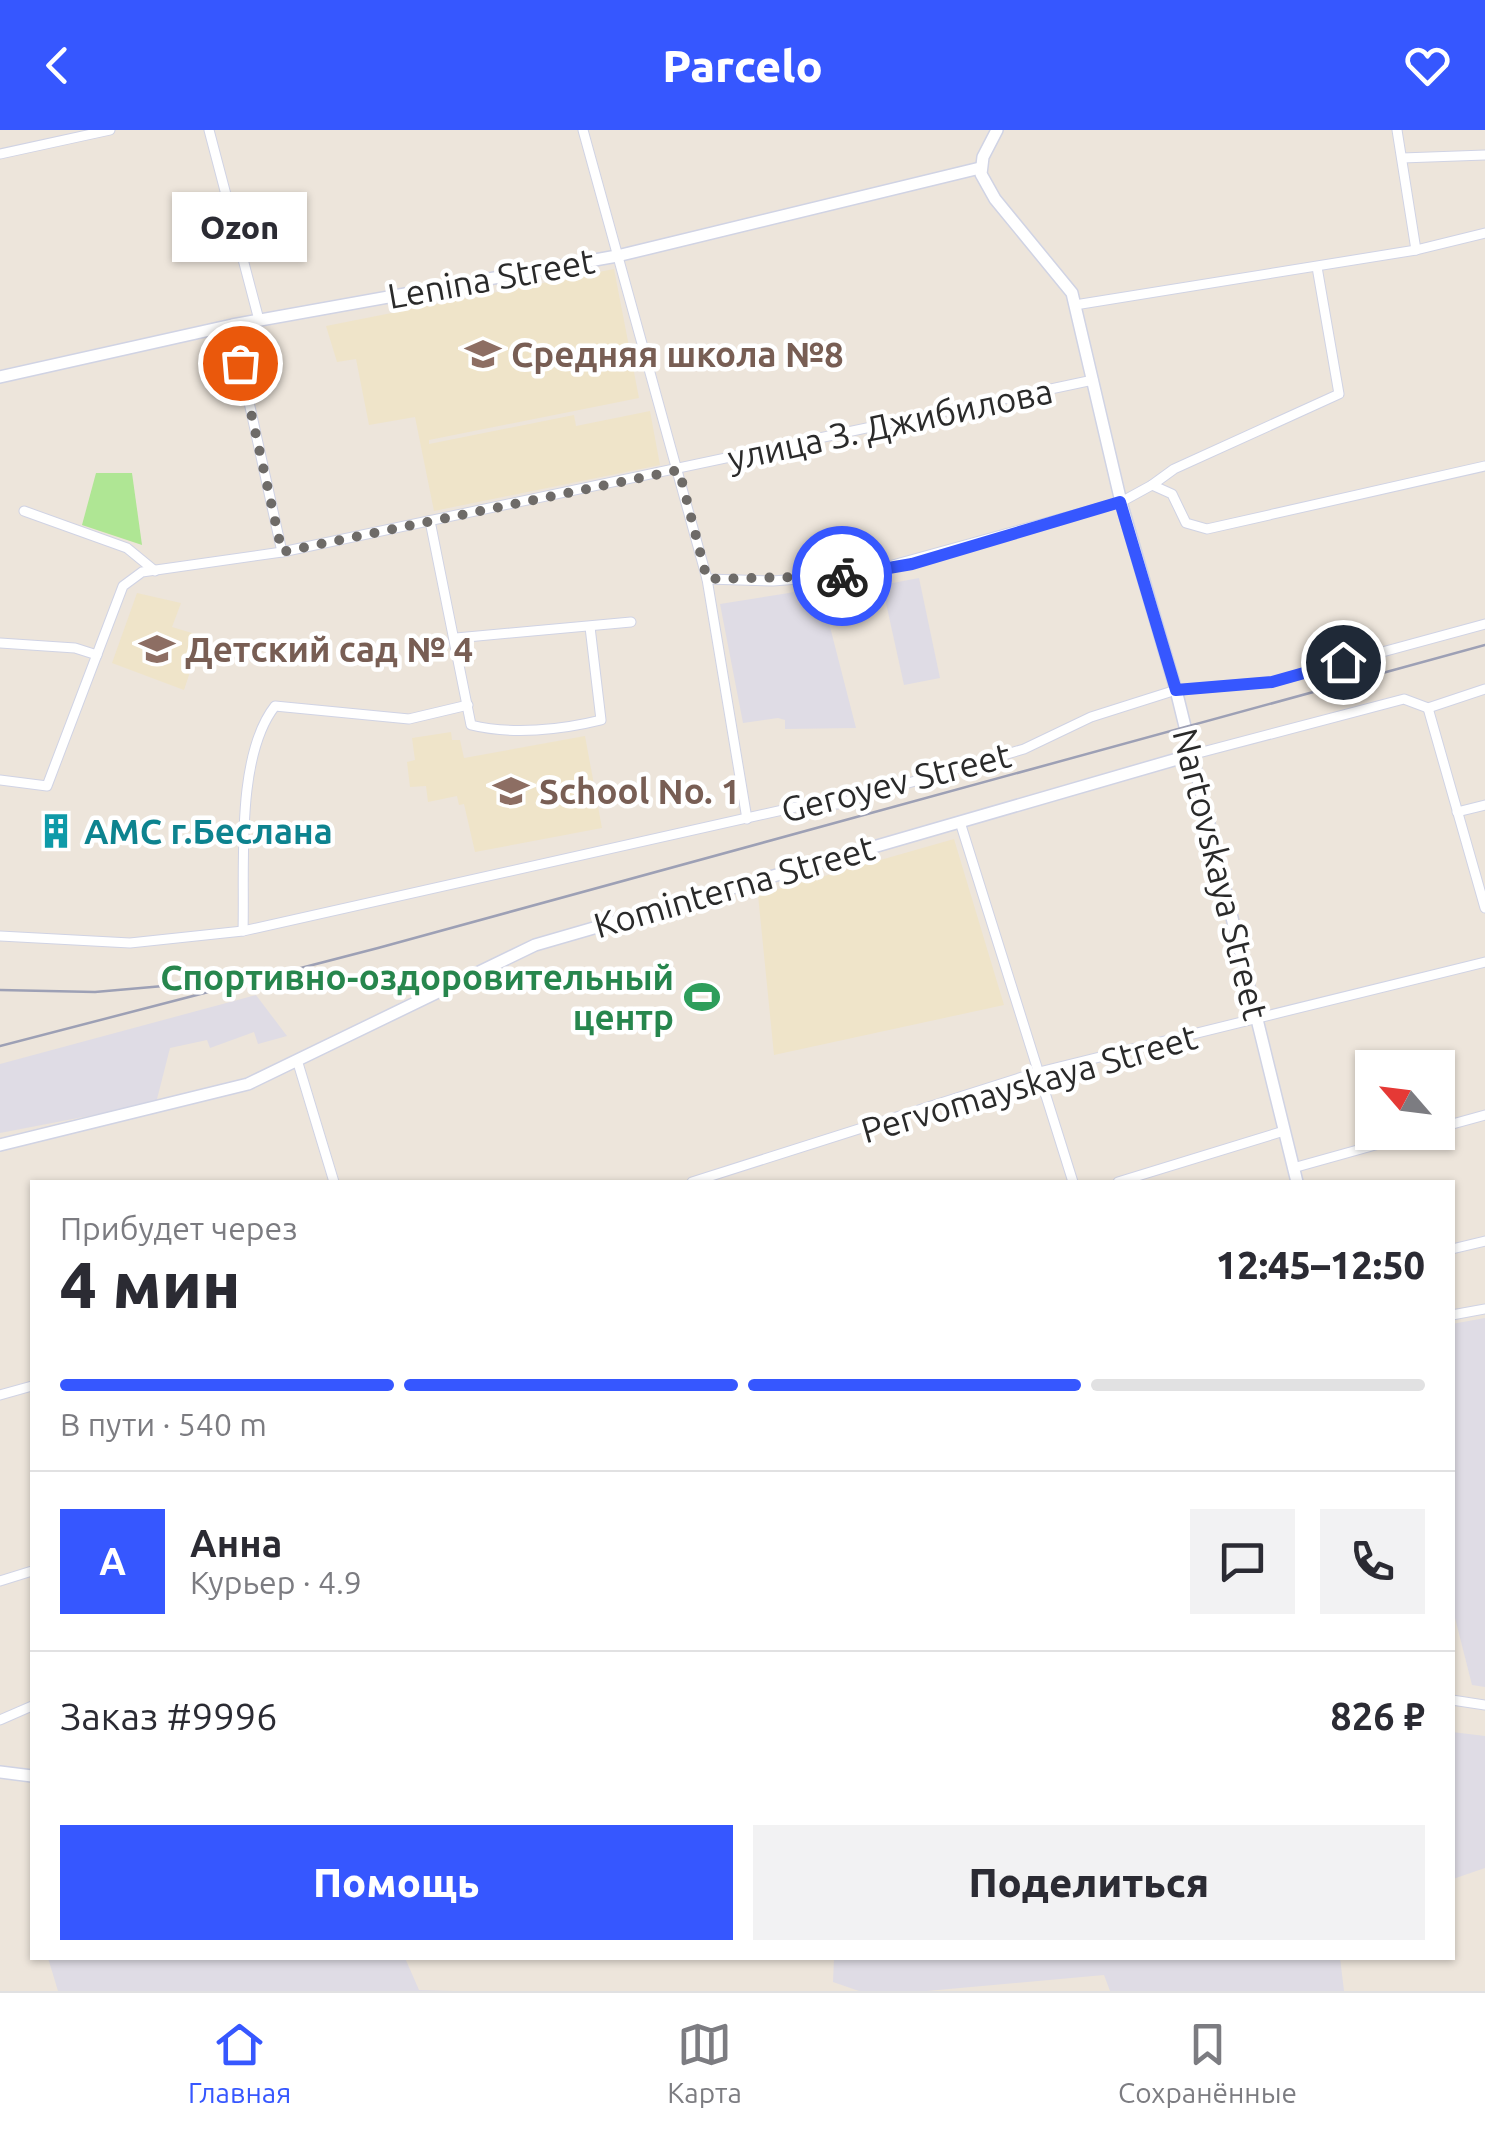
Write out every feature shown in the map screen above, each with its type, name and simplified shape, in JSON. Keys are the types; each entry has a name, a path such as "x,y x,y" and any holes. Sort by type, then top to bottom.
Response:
{"street":[{"path":"0,154 110,130"},
{"path":"210,130 259,320"},
{"path":"584,130 707,579 747,818"},
{"path":"980,168 998,130"},
{"path":"1397,130 1416,250"},
{"path":"1402,158 1485,155"},
{"name":"Lenina Street","path":"0,377 232,325 617,256 980,168"},
{"name":"Nartovskaya Street","path":"980,168 995,199 1064,280 1076,304 1120,502 1176,690 1296,1180"},
{"path":"1076,304 1416,250 1485,232"},
{"path":"707,579 788,580 860,574 1120,502 1174,469 1339,394 1317,266"},
{"path":"232,325 282,552"},
{"name":"улица З. Джибилова","path":"158,572 430,522 1093,380"},
{"path":"1152,485 1172,494 1186,522 1207,529 1485,466"},
{"path":"24,511 127,548 158,572"},
{"path":"430,522 471,725 574,726 600,720 590,627"},
{"path":"0,780 47,786 123,586 142,572 158,572"},
{"path":"456,638 631,622"},
{"name":"Geroyev Street","path":"0,936 130,943 243,930 814,803 838,804 1051,740 1091,717 1176,690 1272,682 1485,624"},
{"path":"0,643 58,646 97,654"},
{"name":"Kominterna Street","path":"0,1145 248,1084 536,945 1191,755 1404,699 1428,708 1485,689"},
{"path":"243,930 246,795 264,720 275,706 409,718 468,705"},
{"path":"1428,708 1485,908"},
{"path":"1458,812 1485,805"},
{"path":"960,822 1071,1180"},
{"name":"Pervomayskaya Street","path":"698,1180 1035,1073 1485,962"},
{"path":"298,1063 333,1180"},
{"path":"1455,1124 1485,1116"},
{"path":"1125,1180 1284,1131"},
{"path":"1293,1168 1358,1150"},
{"path":"1455,1248 1485,1242"},
{"path":"1455,1314 1485,1309"},
{"path":"0,1395 30,1387"},
{"path":"0,1582 30,1572"},
{"path":"1455,1700 1485,1705"},
{"path":"0,1720 30,1707"},
{"path":"0,1772 30,1776"}],"shaded area":[{"name":"Средняя школа №8","path":"614,269 639,398 429,440 429,444 574,415 576,426 650,411 660,465 434,511 415,417 369,425 356,359 337,362 326,326"},
{"path":"919,578 940,678 904,685 882,585"},
{"path":"820,588 856,728 785,729 785,720 778,718 743,723 720,604"},
{"name":"Детский сад № 4","path":"137,593 181,603 172,627 202,636 184,690 112,663"},
{"name":"School No. 1","path":"451,732 452,740 460,740 464,758 585,736 602,828 475,852 464,804 459,805 457,796 428,802 426,786 410,787 407,762 415,760 412,738"},
{"path":"954,839 1004,1005 774,1055 758,895"},
{"path":"256,995 287,1036 258,1044 254,1032 210,1048 207,1040 170,1048 156,1103 0,1133 0,1064"},
{"path":"1485,1318 1485,1687 1472,1685 1455,1618 1455,1323"},
{"path":"1455,1732 1485,1736 1485,1868 1455,1878"},
{"path":"49,1960 406,1960 419,1990 454,1991 58,1991"},
{"path":"834,1960 1340,1960 1344,1991 1110,1991 1104,1975 927,1991 859,1991 833,1982"}],"green space":[{"path":"96,473 132,473 142,545 82,525"}],"railway":[{"path":"0,1046 378,948 1485,645"},
{"path":"0,990 95,992 175,985"}],"way so far":[{"path":"240,363 282,552 679,470 707,579 842,576"}],"place":[{"name":"Средняя школа №8","path":"483,354"},
{"name":"Ozon","path":"240,363"},
{"name":"Детский сад № 4","path":"157,649"},
{"name":"School No. 1","path":"511,791"},
{"name":"АМС г.Беслана","path":"56,831"},
{"name":"Спортивно-оздоровительный центр","path":"702,997"}],"route":[{"path":"842,576 912,564 1120,502 1176,690 1272,682 1343,662"}]}
